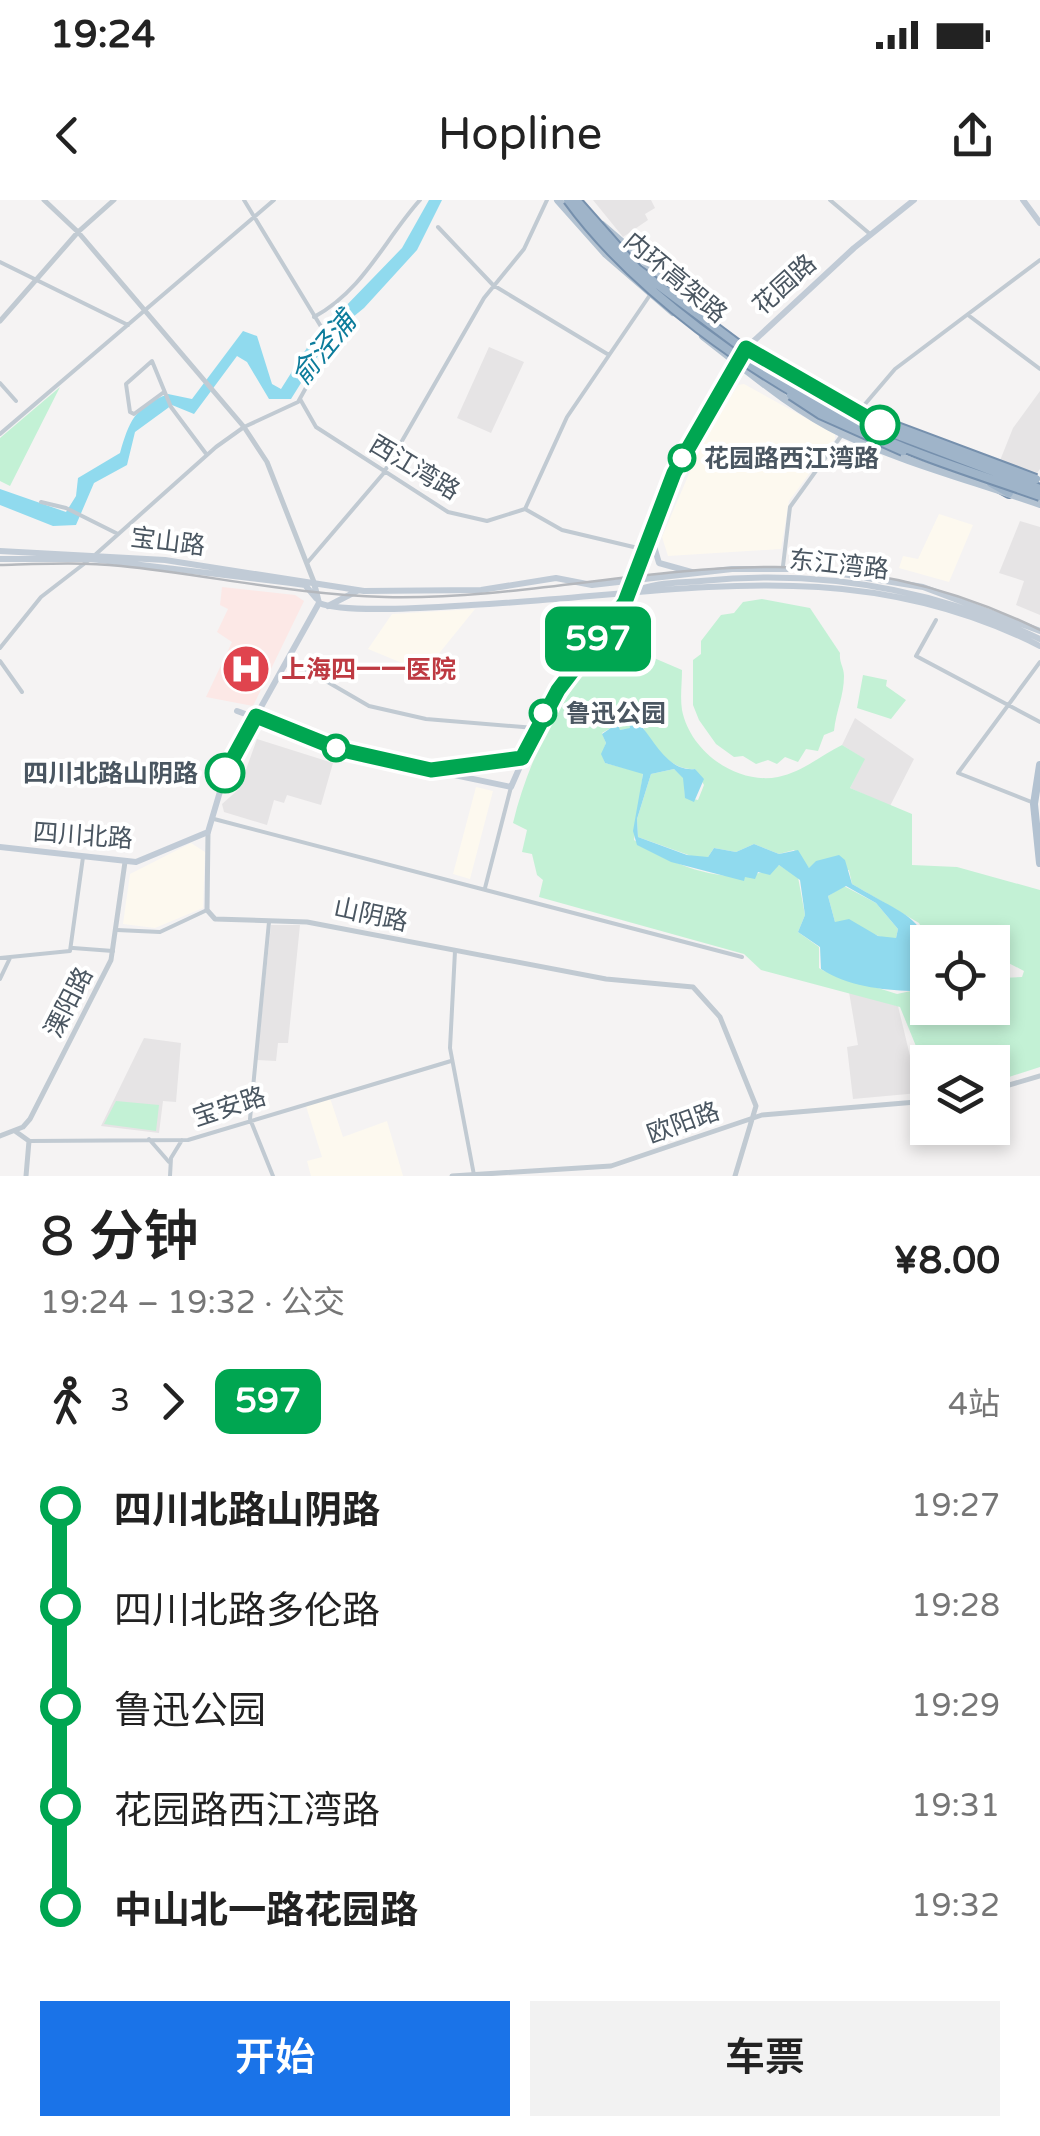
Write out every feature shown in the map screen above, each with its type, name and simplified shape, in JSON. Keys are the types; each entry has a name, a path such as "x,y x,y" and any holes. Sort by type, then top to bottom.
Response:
{"highway":[{"name":"内环高架路","path":"575,200 634,274 752,364 856,426 1039,484"},
{"name":"内环高架路","path":"575,200 637,269 811,394 858,420 1039,484"},
{"path":"752,364 820,414 870,440 1009,493"}],"main road":[{"path":"558,200 582,231 650,294 736,362 843,434 970,484 1040,504"},
{"path":"575,200 647,267 746,348 856,415 1039,484"},
{"name":"花园路","path":"630,582 682,458 746,348 870,234 914,200"},
{"path":"1023,200 1040,223"},
{"path":"651,530 655,560 696,573"},
{"name":"宝山路","path":"0,551 94,556 314,582"},
{"name":"宝山路","path":"0,559 94,556 297,584 314,582"},
{"path":"314,582 357,590 466,590 556,578 590,585 784,568 859,574 923,587 988,608 1040,631"},
{"name":"东江湾路","path":"628,595 650,586 723,578 850,581 946,601 1040,642"},
{"path":"314,582 323,605"},
{"path":"237,711 338,749 511,787 536,728 628,595 630,582"},
{"path":"297,584 308,588 323,605"},
{"name":"东江湾路","path":"323,605 441,607 737,584 804,584 860,588 932,602 1040,642"},
{"path":"208,832 225,773 288,658 323,605 357,590"},
{"path":"431,770 522,758"},
{"path":"470,766 466,772 472,777"},
{"path":"1040,766 1040,864"},
{"path":"1037,802 1040,829"},
{"name":"四川北路","path":"0,848 138,862 208,832"}],"street":[{"path":"44,200 78,232 204,386 244,428 267,462 314,582"},
{"path":"0,321 78,232 114,200"},
{"path":"0,648 41,597 94,556 206,455 244,428 300,399 330,342 244,200"},
{"path":"0,434 274,200"},
{"path":"307,563 384,474 493,284 520,256 548,200"},
{"path":"830,200 870,234"},
{"path":"314,317 334,306 366,274 416,201"},
{"path":"438,227 493,284 610,356"},
{"path":"784,568 790,507 856,415 895,369 1040,260"},
{"path":"0,262 128,325"},
{"path":"642,549 562,530 525,509 566,418 650,294"},
{"path":"968,315 1040,369"},
{"path":"164,393 134,414 130,412 126,384 152,361 171,407 206,455"},
{"path":"0,383 16,401"},
{"name":"西江湾路","path":"300,399 316,427 438,506 471,520 503,519 525,509"},
{"path":"42,502 66,508 118,534"},
{"path":"932,602 936,620"},
{"path":"951,608 936,620 916,656 1011,703 1040,722"},
{"path":"288,658 369,706 436,720 536,728"},
{"path":"0,661 22,692"},
{"path":"1037,802 958,774 1040,662"},
{"path":"486,888 511,787"},
{"path":"210,818 742,957"},
{"path":"117,930 157,933 207,910 208,832"},
{"path":"0,958 67,953 72,948 83,857"},
{"name":"溧阳路","path":"15,1131 30,1119 113,951 126,862"},
{"name":"山阴路","path":"207,910 218,920 307,922 606,979 688,984 702,994 738,1056 756,1103 755,1117"},
{"path":"269,922 250,1119 274,1176"},
{"path":"72,948 113,951"},
{"path":"455,951 452,1061 474,1175"},
{"path":"0,979 10,958"},
{"name":"宝安路","path":"29,1141 182,1140 452,1061"},
{"path":"1010,1085 1040,1076"},
{"name":"欧阳路","path":"452,1176 611,1166 755,1117 910,1103"},
{"path":"735,1176 755,1117"},
{"path":"0,1136 15,1131 29,1141 26,1176"},
{"path":"149,1139 170,1164"},
{"path":"170,1176 170,1164 182,1140"}],"shaded area":[{"path":"593,200 651,200 655,208 645,214 648,220 623,237"},
{"path":"489,347 524,362 491,433 457,418"},
{"path":"744,384 835,434 835,439 789,501 781,549 668,556 662,537 703,441 738,385"},
{"path":"1040,391 1040,469 1035,476 999,463 1013,428"},
{"path":"939,514 973,525 949,582 899,568 903,556 918,559"},
{"path":"1020,521 1040,527 1040,615 1016,605 1024,581 999,573"},
{"name":"上海四一一医院","path":"222,587 295,595 304,601 253,706 206,697 232,642 217,632 228,609 220,605"},
{"path":"475,609 424,672 368,649 392,614"},
{"path":"855,718 914,759 890,806 850,788 864,759 842,745"},
{"path":"257,739 333,763 321,805 287,795 284,803 274,800 267,825 224,812 222,804 239,789"},
{"path":"476,787 493,791 470,879 453,874"},
{"path":"191,843 205,852 203,908 155,928 123,924 130,874"},
{"path":"271,925 300,925 288,1043 278,1043 276,1061 257,1060"},
{"path":"849,992 898,1006 910,1056 910,1094 853,1099 847,1047 858,1045"},
{"path":"144,1038 181,1043 176,1102 163,1101 159,1133 101,1126"},
{"path":"330,1098 343,1137 387,1121 403,1176 311,1176 307,1161 322,1157 306,1106"}],"green space":[{"path":"60,387 10,486 0,481 0,438"},
{"path":"762,599 810,608 840,653 844,683 834,731 824,735 818,751 806,749 798,762 785,757 777,764 768,760 756,764 743,756 734,757 716,744 693,705 693,660 701,654 701,641 721,615 734,613 743,602"},
{"name":"鲁迅公园","path":"617,630 631,642 648,645 654,658 682,670 681,705 687,725 694,739 717,762 746,776 778,777 803,768 842,745 865,759 850,788 912,814 912,865 957,867 1040,890 1040,1067 1010,1077 1010,1045 916,1045 900,1007 761,970 744,954 539,897 543,880 537,875 532,854 522,852 527,830 513,823 530,770 567,697","holes":["618,724 620,730 643,727 664,756 678,766 695,769 704,785 698,800 685,797 684,778 674,769 651,774 637,819 638,837 694,857 708,857 714,848 736,852 754,844 779,854 794,850 809,868 849,870 852,884 920,925 1010,925 1010,964 1024,971 1022,977 1010,978 1010,1025 910,1025 910,991 897,994 819,968 819,947 798,932 805,915 798,877 779,865 744,876 705,872 667,859 634,840 643,773 605,763 602,733"]},
{"path":"863,675 887,680 886,686 906,700 891,719 857,708"},
{"path":"844,886 876,903 898,929 896,938 880,937 853,924 835,922 828,896"},
{"path":"116,1101 159,1105 156,1131 104,1124"}],"water":[{"path":"429,200 442,200 417,250 364,308 331,335 291,399 269,399 247,362 237,356 194,414 172,405 135,432 127,465 94,483 76,525 53,526 0,505 0,489 66,512 76,496 78,478 120,453 130,424 140,410 168,394 192,399 243,331 257,336 272,384 281,389 310,343 402,248"},
{"path":"636,720 668,760 695,769 704,779 694,802 685,798 683,778 674,769 651,774 637,819 638,837 687,855 708,857 714,848 736,852 754,844 779,854 798,850 809,868 816,861 839,855 845,860 852,884 917,925 910,925 910,991 853,983 821,969 820,947 798,932 805,915 800,880 779,865 770,875 758,872 755,879 745,877 744,881 671,862 637,845 633,831 643,774 605,763 601,754 606,743 602,734 618,723 620,730 630,728 629,722","holes":["846,886 876,903 898,929 896,938 878,936 849,919 835,922 828,896"]}],"railway":[{"path":"0,565 121,566 319,593 385,597 482,594 721,568 804,568 908,582 975,602 1040,630"}],"bus line":[{"name":"597","path":"225,773 256,716 338,749 431,770 454,770 522,758 558,690 625,602 637,560 674,473 746,348 856,415 880,425"}],"place":[{"name":"花园路西江湾路","path":"682,458"},
{"name":"上海四一一医院","path":"246,669"},
{"name":"鲁迅公园","path":"543,713"},
{"name":"四川北路山阴路","path":"225,773"}],"water label":[{"name":"俞泾浦","path":"323,348"}]}
